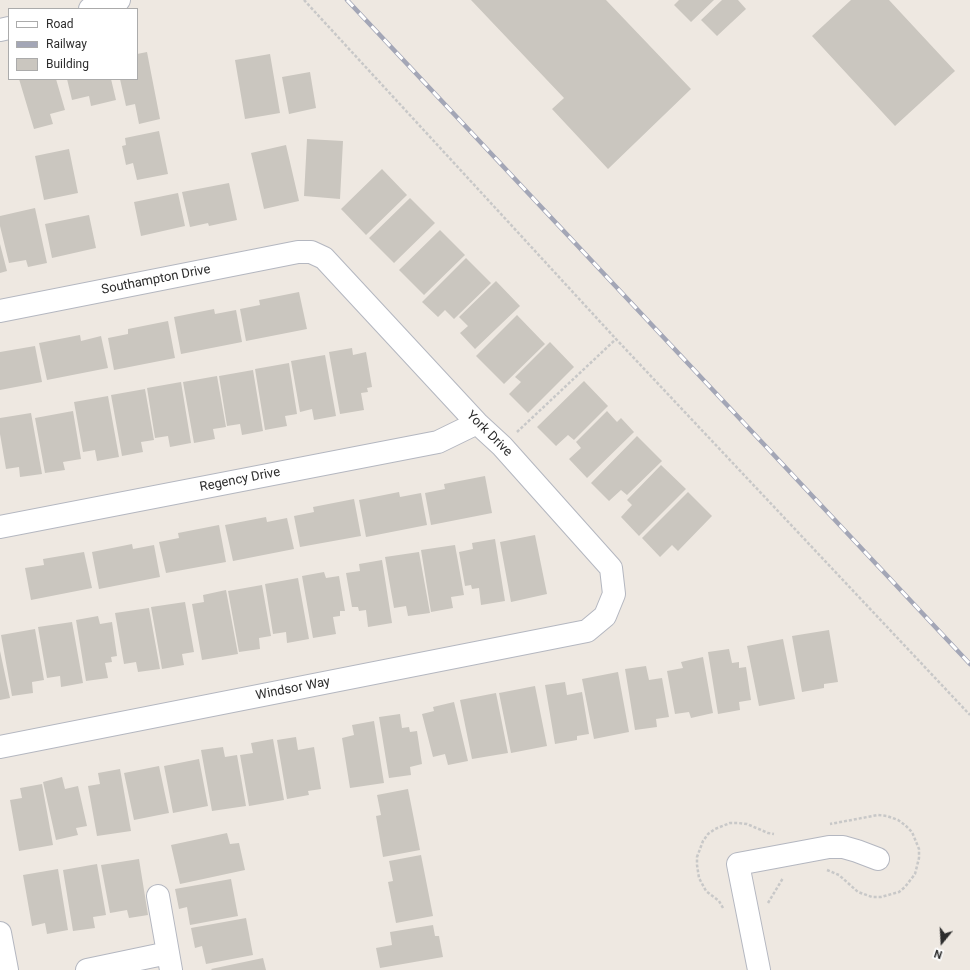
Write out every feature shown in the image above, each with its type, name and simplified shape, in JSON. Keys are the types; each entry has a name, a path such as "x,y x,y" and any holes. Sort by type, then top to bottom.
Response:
{"street":[{"path":"94,8 119,0"},
{"name":"Southampton Drive","path":"0,311 298,252 311,252"},
{"name":"York Drive","path":"311,252 324,258 477,423 502,446 611,568 614,594 605,616 587,631"},
{"name":"Regency Drive","path":"0,527 438,442 477,423"},
{"name":"Windsor Way","path":"0,747 587,631"},
{"path":"759,970 738,864 829,846 850,849 878,859"},
{"path":"87,970 170,961 158,896"},
{"path":"0,932 7,970"}],"path":[{"path":"304,0 616,339 970,715"},
{"path":"502,446 616,339"}],"building":[{"path":"471,0 606,0 691,89 608,169 552,109 564,98"},
{"path":"679,0 714,0 691,22 674,5"},
{"path":"722,0 738,0 746,9 717,36 701,20"},
{"path":"851,0 889,0 955,71 895,126 812,36"},
{"path":"147,52 160,119 139,124 135,104 126,106 120,80 138,80 138,54"},
{"path":"270,54 280,113 245,119 235,60"},
{"path":"310,72 316,108 289,114 282,77"},
{"path":"19,80 56,80 65,110 50,114 53,124 34,129"},
{"path":"67,80 111,80 116,100 91,106 89,96 72,100"},
{"path":"159,131 168,174 137,180 133,163 126,165 122,146 126,145 125,138"},
{"path":"307,139 343,141 340,199 304,196"},
{"path":"286,145 299,201 264,209 251,153"},
{"path":"69,149 78,193 44,200 35,156"},
{"path":"382,169 407,195 366,235 341,209"},
{"path":"229,183 237,220 209,226 208,223 190,227 182,192"},
{"path":"178,193 185,226 141,236 134,202"},
{"path":"410,198 435,223 394,263 369,238"},
{"path":"35,208 47,263 28,267 26,260 9,263 0,226 0,216"},
{"path":"89,215 96,248 52,258 45,224"},
{"path":"440,230 465,255 424,295 399,270"},
{"path":"0,244 7,271 0,273"},
{"path":"466,258 491,283 454,319 445,310 438,317 422,302"},
{"path":"496,281 520,306 475,349 460,333 468,326 459,317"},
{"path":"299,292 307,329 246,341 240,309 260,305 259,300"},
{"path":"214,309 215,314 236,310 242,342 181,354 174,317"},
{"path":"517,315 545,344 504,384 476,356"},
{"path":"168,321 175,358 114,370 108,338 128,334 128,329"},
{"path":"80,335 81,341 101,336 108,368 47,380 39,343"},
{"path":"550,342 574,367 528,413 509,394 521,382 515,377"},
{"path":"35,346 42,382 0,390 0,352"},
{"path":"352,348 353,355 366,352 372,387 367,388 368,392 361,393 364,410 340,414 329,352"},
{"path":"325,355 336,416 314,420 312,409 300,412 291,361"},
{"path":"289,363 297,414 285,416 287,426 265,430 255,369"},
{"path":"253,370 263,431 242,435 240,424 227,426 219,376"},
{"path":"217,376 226,427 213,429 215,439 194,443 183,382"},
{"path":"584,381 608,406 574,440 568,435 556,446 537,427"},
{"path":"181,382 191,443 170,447 168,436 155,438 147,388"},
{"path":"145,389 154,440 141,442 143,452 122,456 111,395"},
{"path":"108,396 119,457 97,461 95,450 83,452 74,402"},
{"path":"73,411 81,459 63,462 65,470 45,473 35,418"},
{"path":"607,411 617,422 621,418 634,432 587,478 569,459 581,448 576,442"},
{"path":"31,413 42,474 20,477 19,467 6,469 0,434 0,418"},
{"path":"637,436 662,461 627,495 621,490 609,501 591,483"},
{"path":"661,465 686,489 639,536 621,517 632,505 627,500"},
{"path":"485,476 492,513 431,525 425,493 445,489 444,484"},
{"path":"399,492 400,497 421,493 427,525 366,537 359,500"},
{"path":"688,492 712,516 678,551 672,545 660,557 642,538"},
{"path":"354,499 361,536 300,547 294,516 314,512 313,507"},
{"path":"266,517 267,522 287,518 294,549 233,561 225,525"},
{"path":"219,525 226,562 166,573 159,542 179,538 178,533"},
{"path":"535,535 547,594 511,602 500,542"},
{"path":"495,539 505,601 481,605 479,588 472,589 471,585 465,586 459,552 473,549 472,543"},
{"path":"132,544 133,549 154,545 160,577 99,589 92,552"},
{"path":"455,545 464,595 451,597 453,608 431,612 421,550"},
{"path":"84,552 92,588 31,600 25,568 44,565 43,559"},
{"path":"419,552 430,613 408,616 406,606 394,608 385,557"},
{"path":"382,560 392,623 368,627 366,610 359,611 358,607 352,607 346,573 360,571 359,564"},
{"path":"324,572 326,578 339,576 345,611 340,611 340,616 333,617 336,634 313,638 302,576"},
{"path":"298,578 309,639 287,643 286,632 273,634 265,584"},
{"path":"262,585 271,636 259,638 260,649 239,652 228,591"},
{"path":"226,590 238,654 202,660 192,604 204,602 203,595"},
{"path":"185,602 194,652 182,654 184,665 162,669 151,607"},
{"path":"149,608 160,669 138,672 136,662 124,664 115,613"},
{"path":"98,616 100,624 112,622 117,656 111,657 112,662 105,663 108,678 86,681 76,620"},
{"path":"72,622 83,683 61,687 60,676 47,678 38,627"},
{"path":"35,629 44,680 32,682 33,693 12,696 1,635"},
{"path":"829,630 838,682 824,684 824,688 802,692 792,636"},
{"path":"783,639 795,699 759,706 747,646"},
{"path":"729,649 732,663 739,662 739,668 746,667 751,700 739,702 740,710 718,714 708,652"},
{"path":"0,651 10,698 0,700"},
{"path":"703,657 713,713 691,718 689,712 675,714 667,671 683,668 681,662"},
{"path":"646,666 649,680 662,678 669,717 656,719 657,727 635,730 625,669"},
{"path":"618,672 629,732 594,739 582,679"},
{"path":"565,682 567,695 582,692 589,734 577,736 577,740 555,744 545,685"},
{"path":"535,686 547,746 511,753 499,693"},
{"path":"496,693 508,753 472,759 460,700"},
{"path":"454,702 468,761 448,765 445,754 433,757 422,714 434,711 433,707"},
{"path":"400,714 402,728 409,727 410,732 417,731 422,764 410,767 411,775 389,778 379,717"},
{"path":"374,721 384,783 350,788 342,738 354,735 352,725"},
{"path":"296,737 298,750 314,747 321,789 308,791 309,795 287,799 277,740"},
{"path":"273,739 284,800 249,806 240,755 253,753 251,743"},
{"path":"223,747 225,757 237,755 246,806 212,811 201,750"},
{"path":"199,759 208,806 173,813 164,766"},
{"path":"159,766 169,813 134,820 124,773"},
{"path":"120,769 131,831 97,836 88,786 100,784 98,773"},
{"path":"62,777 65,789 78,786 87,826 76,828 78,835 56,840 43,782"},
{"path":"42,784 53,845 19,851 10,800 22,798 20,788"},
{"path":"408,789 420,850 383,857 376,816 381,815 377,795"},
{"path":"227,833 230,844 239,843 245,870 180,884 171,845"},
{"path":"421,855 433,916 396,923 388,882 393,881 389,861"},
{"path":"139,859 148,915 129,918 127,910 110,913 101,865"},
{"path":"97,864 106,915 93,917 95,928 73,931 63,870"},
{"path":"58,869 68,930 47,934 45,923 32,926 23,875"},
{"path":"231,879 238,916 190,925 187,907 179,909 175,889"},
{"path":"246,918 253,955 206,964 202,946 195,948 191,928"},
{"path":"433,925 435,936 439,936 443,957 380,968 376,948 392,945 390,932"},
{"path":"263,958 266,970 211,969"}],"railway":[{"path":"347,0 970,664"}]}
